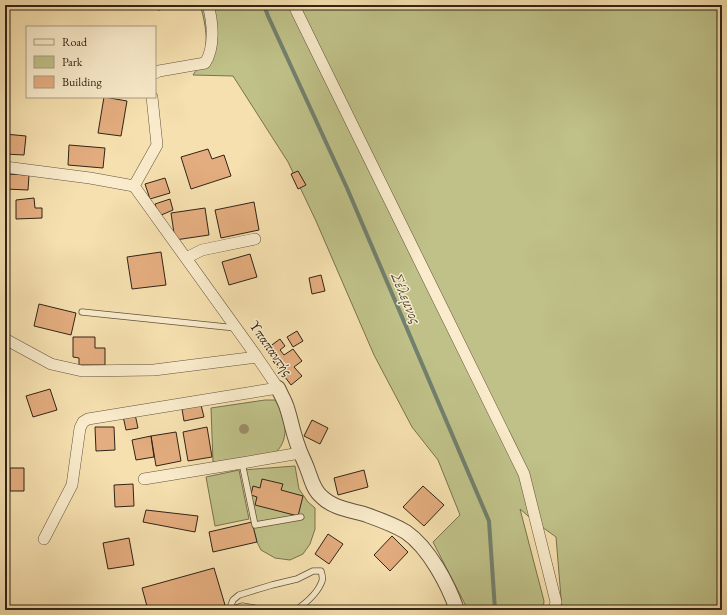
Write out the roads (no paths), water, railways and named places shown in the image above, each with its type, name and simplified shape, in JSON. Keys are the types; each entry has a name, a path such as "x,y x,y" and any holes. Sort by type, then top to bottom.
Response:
{"street":[{"path":"156,72 205,63 209,56 211,46 211,20 208,5"},
{"path":"294,5 524,474 556,602 554,610"},
{"path":"5,167 90,178 134,186 157,145 152,98"},
{"name":"Υπαπαντής","path":"134,186 278,388 287,408 300,453 316,490 322,497 335,505 396,526 418,542 427,553 448,588 457,610"},
{"path":"186,258 202,250 255,238"},
{"path":"5,339 51,364 82,371 154,370 257,357"},
{"path":"44,539 72,485 80,428 83,422 278,388"},
{"path":"144,479 300,453"}],"lane":[{"path":"82,312 236,328"},
{"path":"242,463 255,525 301,517"},
{"path":"230,610 233,600 240,595 297,579 313,571 321,572 323,580 316,592 306,603 296,610"},
{"path":"230,610 242,606 266,610"}],"waterway":[{"name":"Σέλεμνος","path":"264,5 347,188 489,521 495,610"}]}
